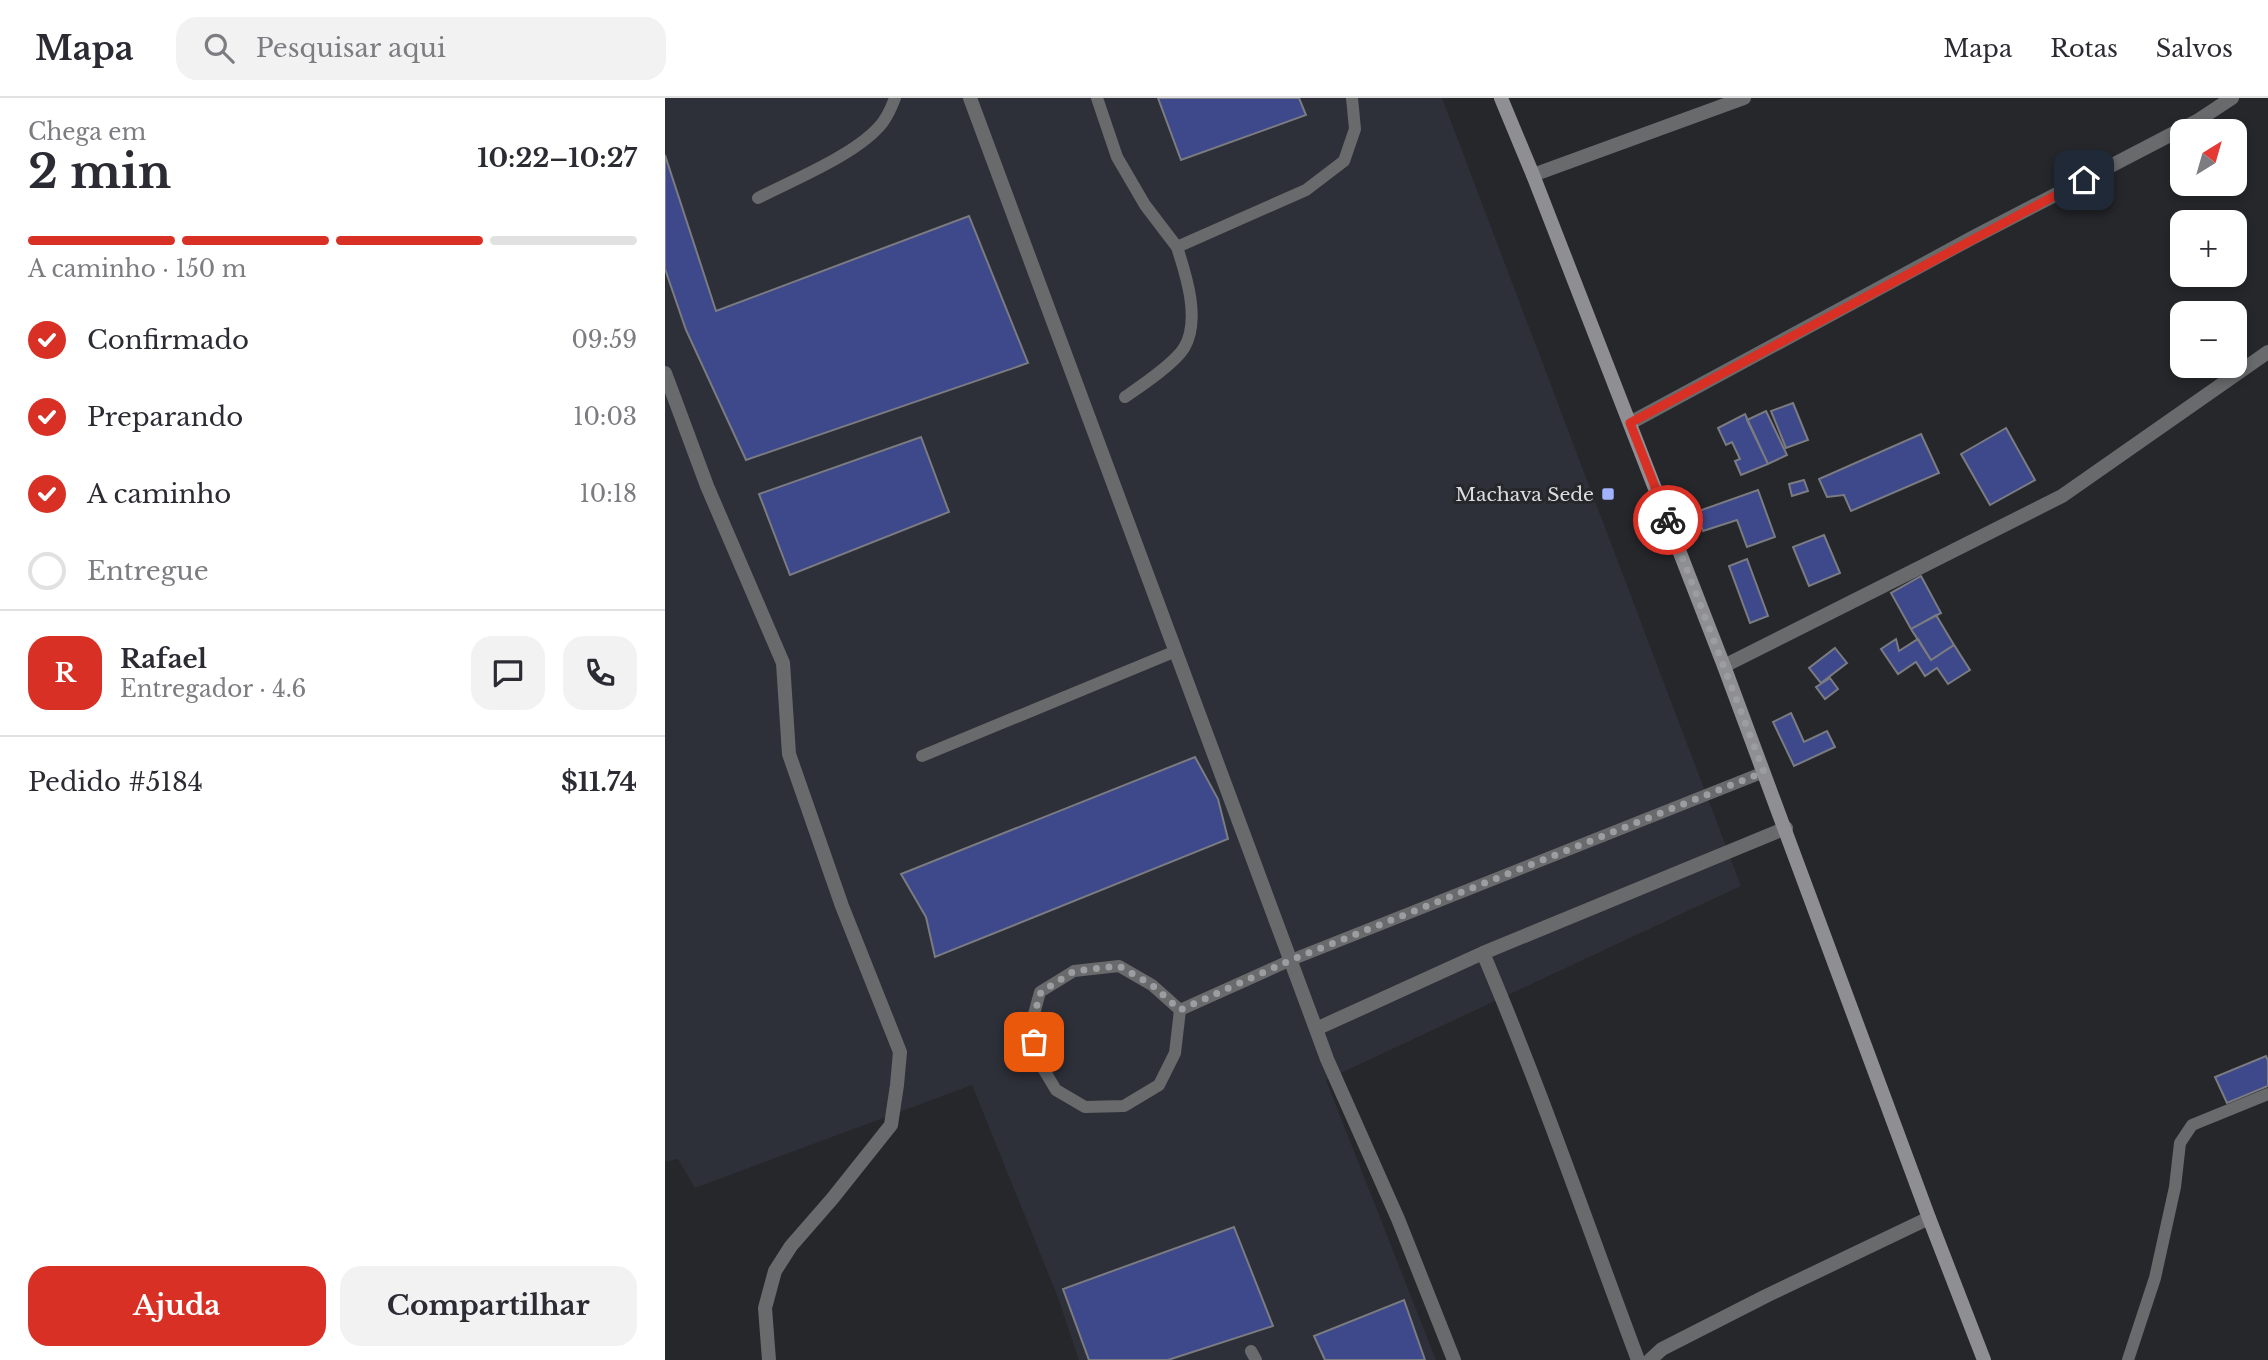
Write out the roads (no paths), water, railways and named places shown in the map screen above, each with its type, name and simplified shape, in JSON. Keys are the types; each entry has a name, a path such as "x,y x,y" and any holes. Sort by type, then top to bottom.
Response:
{"main road":[{"path":"1501,98 1724,666 1984,1360"}],"street":[{"path":"970,98 1327,1059 1398,1219 1454,1360"},
{"path":"1533,175 1744,98"},
{"path":"1630,423 1972,238 2197,121 2232,98"},
{"path":"1724,666 2062,496 2268,352"},
{"path":"665,373 707,486 783,663 789,754 842,906 899,1052 891,1125 832,1199 790,1246 775,1271 765,1308 769,1360"},
{"path":"1317,1028 1483,953 1786,828"},
{"path":"1483,953 1524,1050 1638,1360"},
{"path":"1650,1360 1662,1349 1766,1296 1929,1218"}],"lane":[{"path":"758,198 863,141 883,122 895,98"},
{"path":"1097,98 1117,157 1145,205 1177,247 1189,284 1191,330 1184,349 1152,378 1125,397"},
{"path":"1177,247 1306,190 1344,161 1355,129 1352,98"},
{"path":"922,756 1176,651"},
{"path":"1180,1010 1291,960 1764,772"},
{"path":"1119,966 1152,985 1180,1010 1175,1053 1159,1085 1124,1106 1085,1107 1056,1090 1038,1060 1031,1025 1041,992 1074,971 1119,966"},
{"path":"2128,1360 2155,1278 2175,1187 2180,1143 2192,1125 2268,1094"}],"place":[{"name":"Machava Sede","path":"1608,494"}]}
